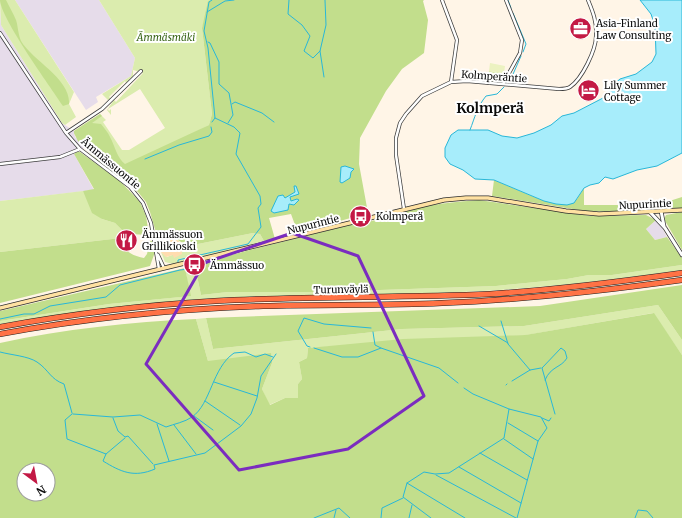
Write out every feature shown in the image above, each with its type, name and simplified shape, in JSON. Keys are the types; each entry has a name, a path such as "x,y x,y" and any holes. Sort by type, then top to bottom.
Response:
{"highway":[{"name":"Turunväylä","path":"0,327 97,312 173,304 247,300 492,294 590,285 682,273"},
{"name":"Turunväylä","path":"0,334 99,319 174,311 264,306 441,304 548,296 682,280"}],"main road":[{"name":"Nupurintie","path":"0,308 444,200 466,198 501,200 582,213 613,214 682,210"}],"street":[{"path":"442,0 457,40 451,82"},
{"path":"503,84 520,53 522,40 506,0"},
{"name":"Kolmperäntie","path":"404,209 396,155 396,138 400,123 406,114 422,96 451,82 467,81 558,90 569,88 585,67 596,42 596,21 588,0"},
{"name":"Ämmässuontie","path":"0,32 66,133 80,149 137,194 148,212 160,270"},
{"path":"66,133 102,109 141,71"},
{"path":"0,164 60,157 80,149"},
{"path":"662,211 665,228"},
{"path":"650,212 665,228 682,255"},
{"name":"Ämmässuontie","path":"157,252 164,269"}],"highlighted area":[{"path":"292,233 358,256 424,396 348,449 239,470 146,364 204,263"}],"shaded area":[{"path":"15,0 99,0 135,58 131,76 96,97 98,102 86,110"},
{"path":"0,3 1,25 62,123 74,131 75,137 86,147 74,154 94,190 0,201"},
{"path":"656,220 667,237 655,240 646,229"}],"green space":[{"path":"0,0 15,0 74,92 69,104 76,117 65,125 62,123 1,25"},
{"path":"0,0 6,0 16,20 21,41 64,86 68,95 69,104 63,106 38,69 8,22"},
{"name":"Ämmäsmäki","path":"99,0 247,0 233,83 207,129 209,125 115,174 78,141 74,131 100,114 106,120 103,122 122,150 129,150 165,128 140,89 108,109 109,111 111,109 111,115 107,110 114,100 116,102 143,73 133,70 133,76 126,83 125,81 109,97 111,99 108,100 102,94 131,76 135,58","holes":["205,19 213,117 209,125 212,114 202,28"]},
{"path":"424,0 428,20 424,53 402,69 386,91 360,138 359,164 368,213 298,233 291,214 269,218 275,239 264,241 260,234 253,233 188,246 176,239 159,243 146,202 138,192 98,161 78,141 74,131 100,114 102,116 92,123 101,124 109,135 120,159 125,164 209,125 212,114 202,28 208,1"},
{"path":"490,63 505,66 504,73 489,71"},
{"path":"489,71 504,73 502,80 499,80 499,83 487,81"},
{"path":"80,152 120,181 140,202 146,216 149,235 129,234 124,232 115,223 102,219 92,213 83,191 94,189 74,154"},
{"path":"494,180 544,201 577,199 584,188 584,205 657,205 682,197 682,208 617,212 585,211 492,196"},
{"path":"83,191 102,219 115,223 124,232 121,238 0,252 0,201"},
{"path":"479,200 591,216 646,215 656,220 646,229 655,240 667,237 682,258 682,265 612,275 589,275 567,279 496,286 322,292 228,292 201,295 195,266 203,262 349,225 372,221 408,210"},
{"path":"682,212 682,250 664,219 666,215"},
{"path":"253,233 260,234 264,241 173,264 165,262 161,252 167,257 182,251 181,243 188,246"},
{"path":"121,238 126,250 135,256 144,258 147,254 150,241 153,241 155,252 150,266 0,303 0,252"},
{"path":"682,265 682,270 589,282 526,288 463,292 259,296 201,299 100,309 0,324 0,321 109,304 190,296 185,268 195,266 201,295 228,292 322,292 496,286 567,279 589,275 612,275"},
{"path":"185,268 191,296 109,304 0,321 0,311"},
{"path":"682,285 682,340 658,305 524,326 402,329 213,349 206,318 540,306"},
{"path":"658,305 682,340 682,355 653,313 526,335 308,348 307,358 299,362 302,379 298,384 298,398 285,398 269,405 262,389 272,363 208,361 196,319 206,318 213,349 402,329 524,326"},
{"path":"654,313 682,355 682,518 0,518 0,343 97,327 196,319 208,361 271,353 272,363 262,389 270,405 285,398 298,398 298,384 302,379 299,362 307,358 308,348 403,339 525,335"}],"sand":[{"path":"176,239 181,243 182,254 174,258 173,255 166,257 161,252 159,243"}],"water":[{"name":"Kolmperä","path":"640,0 682,0 682,153 657,166 637,170 613,179 605,177 599,183 584,188 574,203 567,205 544,201 494,180 475,179 463,170 450,164 445,157 445,148 451,135 458,130 488,130 502,136 517,138 534,133 551,125 562,116 574,113 603,98 613,85 620,79 636,74 652,62 656,54 655,26 651,14"},
{"path":"345,166 354,169 351,172 350,178 342,183 340,182 341,167"},
{"path":"294,186 296,186 299,194 290,197 291,201 297,199 299,200 294,205 289,204 288,210 274,213 271,211 278,196 283,195 285,198 295,192"}],"waterway":[{"path":"212,0 209,2 204,31 208,48 215,118 212,122"},
{"path":"207,12 225,1 234,0"},
{"path":"289,0 288,14 302,25 310,36 304,51 313,58 320,51"},
{"path":"324,77 320,51 326,25 325,0"},
{"path":"508,0 511,8"},
{"path":"513,13 526,44 523,52"},
{"path":"208,42 210,43 219,62 219,84 229,93 233,115 228,123"},
{"path":"506,83 510,81 521,56"},
{"path":"470,130 478,108 486,96 497,94 504,87"},
{"path":"232,104 235,102 262,113 274,122"},
{"path":"178,262 178,260 248,244 261,227 258,208 261,204 260,196 236,154 240,133 234,127 215,118"},
{"path":"145,159 179,145 209,136 212,132 211,127"},
{"path":"0,319 24,314 34,314 50,306 106,297 120,285 180,270 197,268 215,259"},
{"path":"310,347 307,346 298,331 304,318 324,324 371,328"},
{"path":"501,321 508,344 530,370"},
{"path":"479,326 508,343"},
{"path":"373,332 375,345 381,348"},
{"path":"314,348 342,357 358,357 381,348 439,368 458,383"},
{"path":"545,380 547,375 562,364 567,358 565,351 561,348 542,368 555,414"},
{"path":"0,352 33,360 41,365 52,377 64,384 72,413"},
{"path":"73,414 113,417 140,415 166,427 183,422 192,417 198,411 208,395 216,376 234,353 245,352 256,357 265,354 273,357"},
{"path":"72,414 65,420 67,439 106,454 103,461 122,471 134,473 147,472 155,469 154,465 205,453 241,426 251,414 257,398 261,376 276,354"},
{"path":"512,381 530,370 541,368"},
{"path":"214,382 257,396"},
{"path":"464,388 473,394 509,409"},
{"path":"205,401 240,425"},
{"path":"431,518 403,497 407,483 424,472 435,474 449,473 504,438 509,409 541,417 547,428 538,441 517,518"},
{"path":"194,416 213,430"},
{"path":"113,418 118,431 125,437 128,436 153,464"},
{"path":"542,418 549,421 551,418"},
{"path":"508,423 538,441"},
{"path":"157,424 169,461"},
{"path":"174,425 196,454"},
{"path":"106,454 125,438"},
{"path":"504,439 533,459"},
{"path":"480,453 527,480"},
{"path":"459,467 521,503"},
{"path":"436,475 516,518"},
{"path":"407,483 465,518"},
{"path":"381,518 382,508 403,498"},
{"path":"409,518 412,505"},
{"path":"314,518 339,508 350,518"},
{"path":"334,518 336,510"},
{"path":"635,518 638,510 647,511 653,518"}],"place":[{"name":"Asia-Finland Law Consulting","path":"580,29"},
{"name":"Lily Summer Cottage","path":"588,91"},
{"name":"Kolmperä","path":"361,216"},
{"name":"Ämmässuon Grillikioski","path":"127,240"},
{"name":"Ämmässuo","path":"195,265"}],"district":[{"name":"Kolmperä","path":"490,108"}]}
